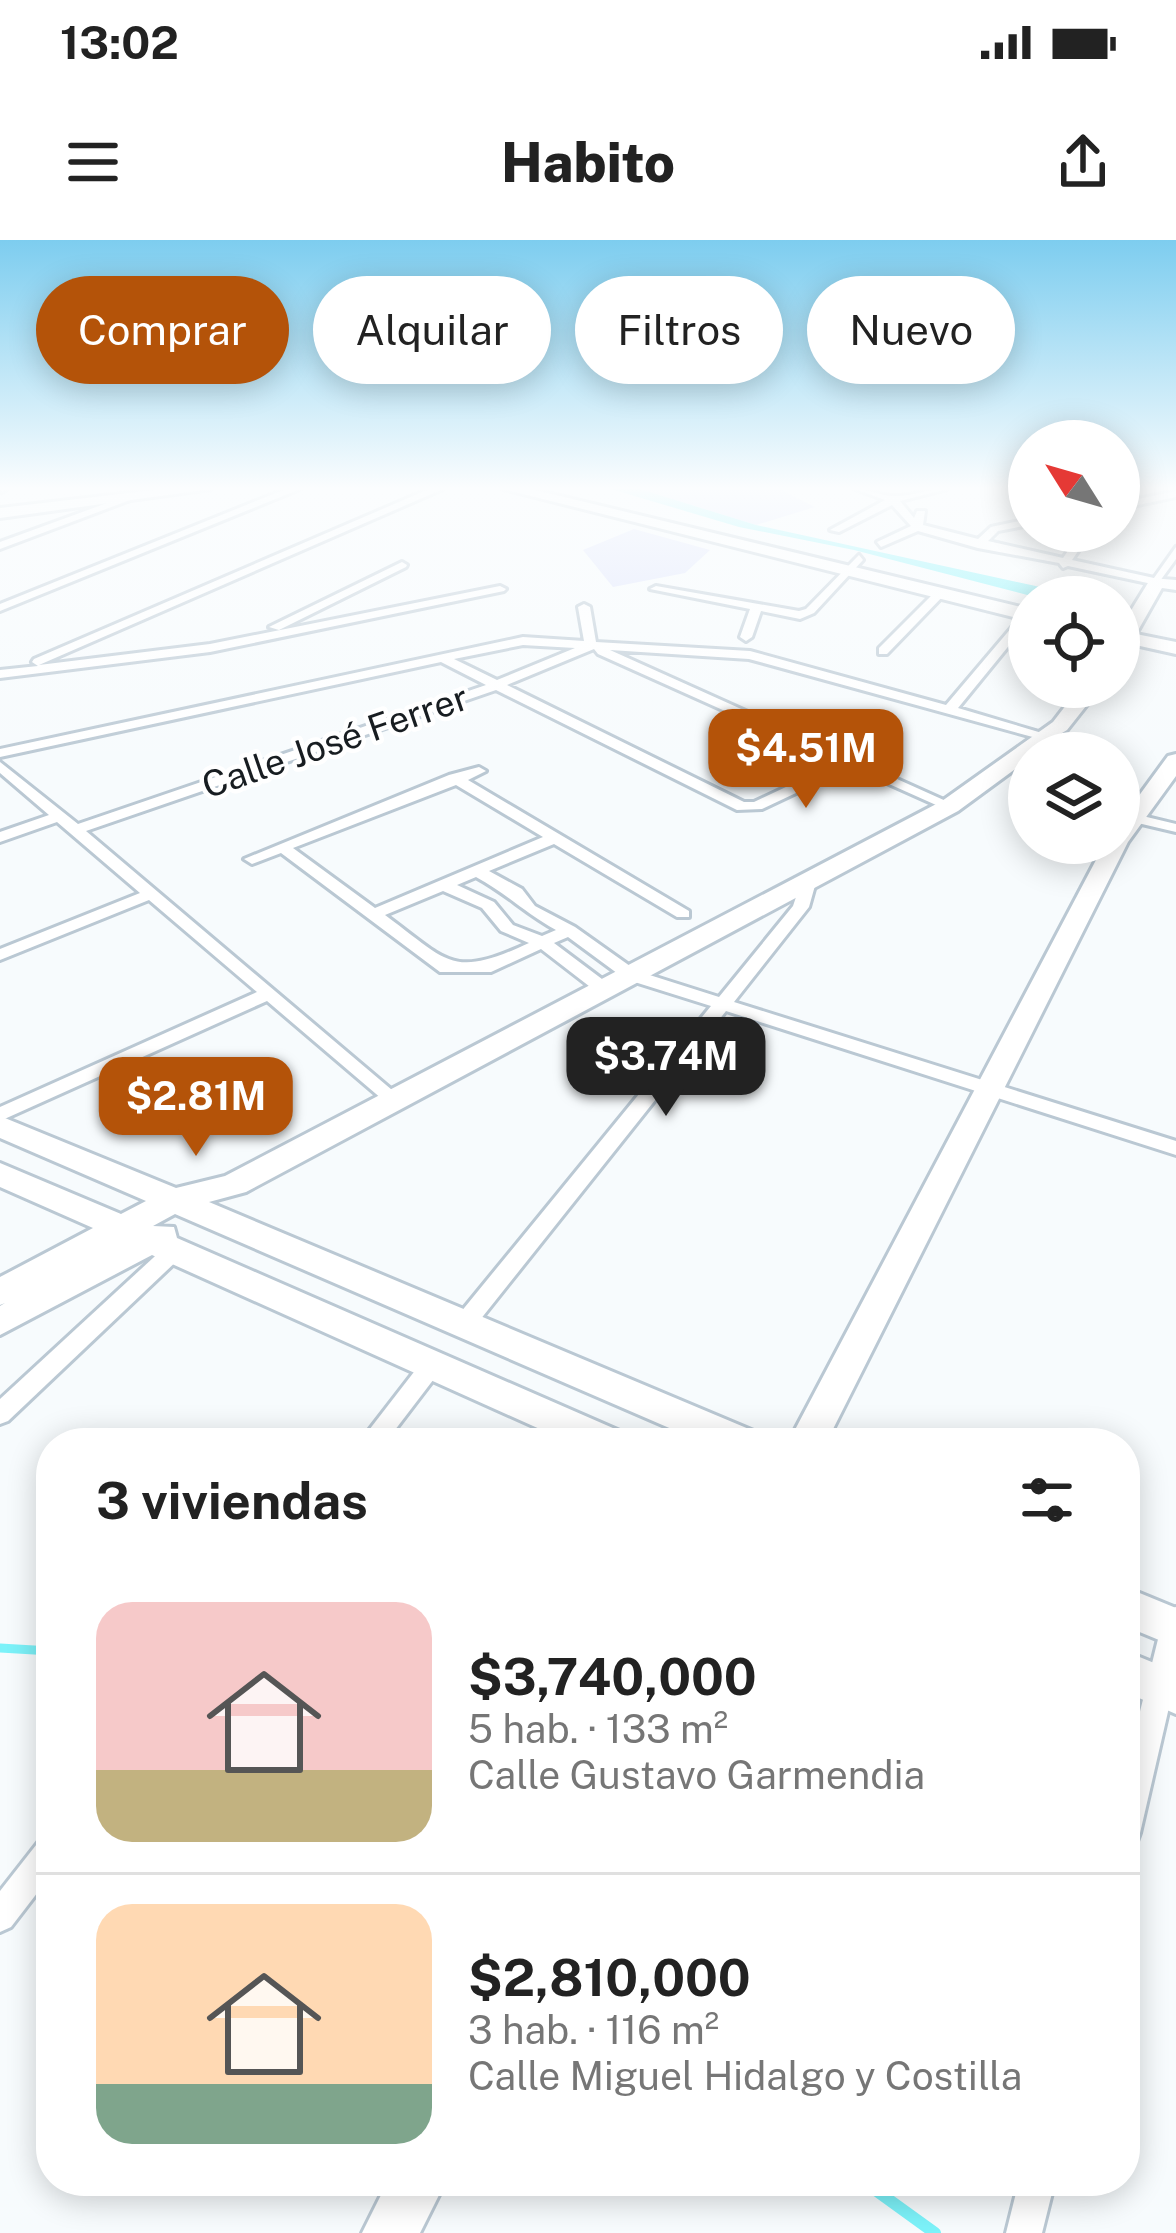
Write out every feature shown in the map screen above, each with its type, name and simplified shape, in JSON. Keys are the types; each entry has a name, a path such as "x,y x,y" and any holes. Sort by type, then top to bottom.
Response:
{"street":[{"path":"0,608 64,582"},
{"path":"15,672 223,582"},
{"path":"247,640 367,582"},
{"path":"656,590 807,613 837,582"},
{"path":"888,582 1008,610"},
{"path":"1140,617 1162,587"},
{"path":"0,674 247,640 500,589"},
{"path":"883,651 941,592"},
{"path":"746,638 757,606"},
{"path":"584,607 591,646"},
{"path":"950,709 1008,639"},
{"path":"0,754 523,640 750,655 1031,732"},
{"path":"1140,641 1176,648"},
{"path":"591,646 950,806"},
{"name":"Calle José Ferrer","path":"76,830 497,685 591,646"},
{"path":"439,657 747,808 850,762"},
{"path":"1050,732 1075,708"},
{"path":"1140,809 1176,761"},
{"path":"0,1414 149,1240 189,1206 950,806 1008,763"},
{"path":"0,766 396,1101"},
{"path":"251,859 479,771"},
{"path":"454,778 683,914"},
{"path":"0,837 59,816"},
{"path":"1140,831 1176,828"},
{"path":"372,915 554,838"},
{"path":"282,847 431,960 456,971 491,967 569,930"},
{"path":"815,1428 1106,864"},
{"path":"477,871 516,892 534,913 569,930 631,976 1176,1148"},
{"path":"464,1324 801,907 808,882"},
{"path":"444,885 480,900 507,928 542,943 604,989"},
{"path":"0,955 152,894"},
{"path":"0,1114 269,993"},
{"path":"0,1126 708,1428"},
{"path":"0,1174 575,1428"},
{"path":"0,1292 149,1240"},
{"path":"0,1322 149,1240"},
{"path":"383,1428 432,1365"},
{"path":"1140,1611 1175,1624 1154,1684 1140,1756"},
{"path":"0,1916 36,1870"},
{"path":"390,2233 410,2196"},
{"path":"1024,2233 1033,2196"}],"water":[{"path":"977,582 1008,582 1008,590"}],"waterway":[{"path":"0,1648 36,1650"},
{"path":"884,2196 935,2233"}]}
